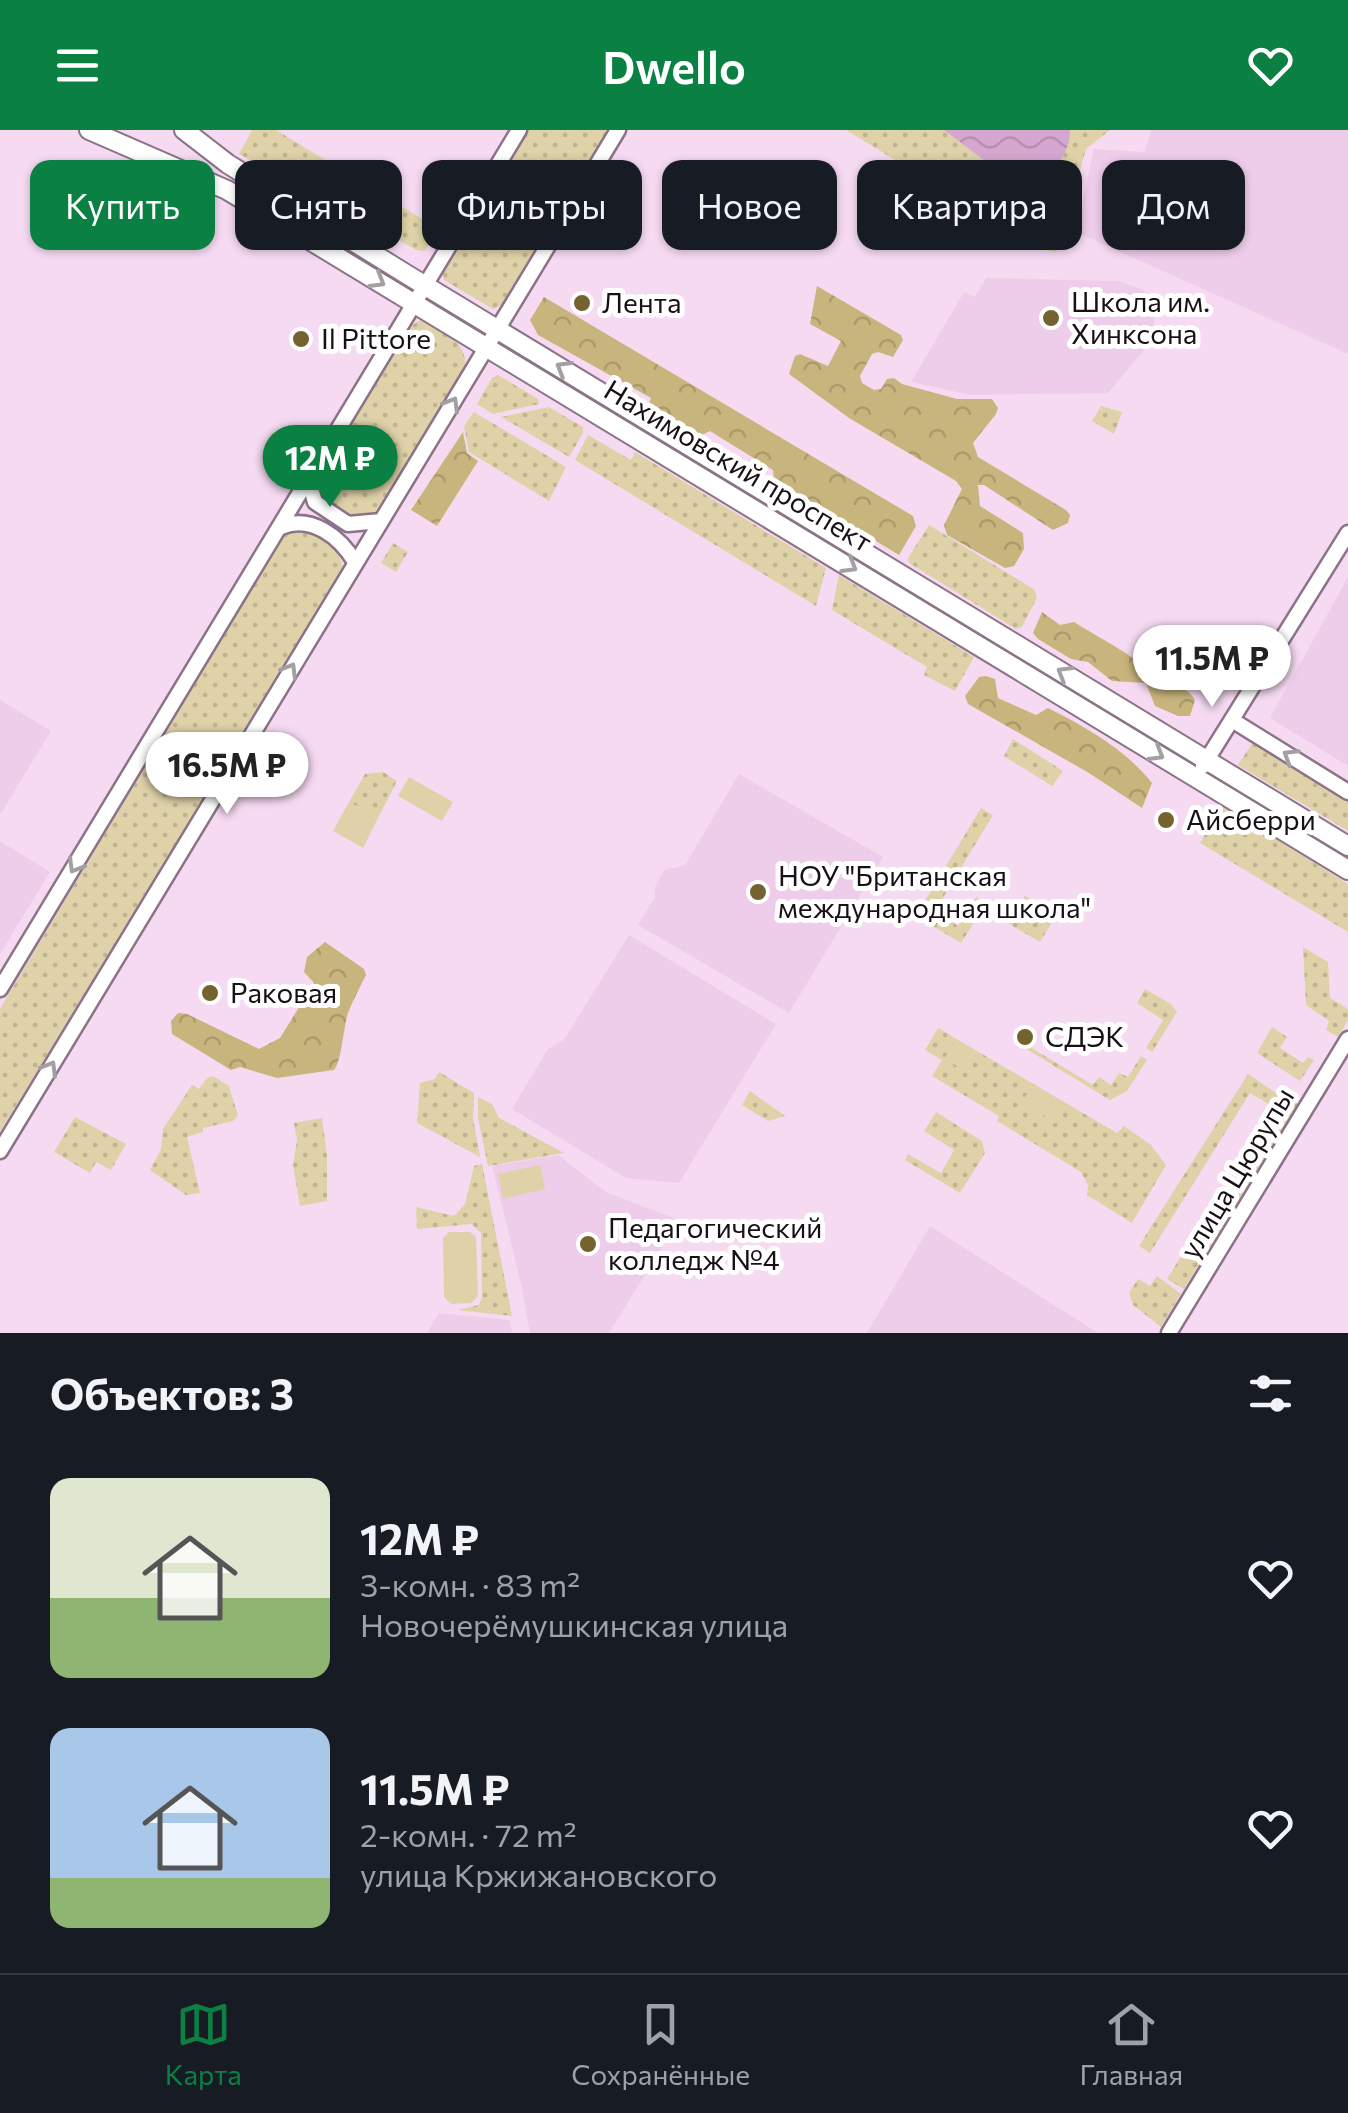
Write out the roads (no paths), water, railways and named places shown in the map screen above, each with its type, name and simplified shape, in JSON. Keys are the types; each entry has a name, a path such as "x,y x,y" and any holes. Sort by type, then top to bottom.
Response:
{"main road":[{"name":"Нахимовский проспект","path":"89,130 159,160"},
{"name":"Нахимовский проспект","path":"184,130 206,148 497,329 1348,846"},
{"path":"206,148 208,160"},
{"name":"Нахимовский проспект","path":"215,185 1348,870"}],"street":[{"path":"0,989 519,130"},
{"path":"0,1151 618,130"},
{"path":"309,481 315,502 348,524 380,521"},
{"path":"281,527 309,523 338,540 356,562"},
{"path":"1196,778 1348,534"},
{"path":"1232,720 1348,792"},
{"name":"улица Цюрупы","path":"1169,1333 1348,1039"}],"water":[{"path":"944,130 1070,130 1061,160 985,160"}],"place":[{"name":"Лента","path":"582,303"},
{"name":"Школа им. Хинксона","path":"1051,318"},
{"name":"Il Pittore","path":"301,339"},
{"name":"Айсберри","path":"1166,820"},
{"name":"НОУ \"Британская международная школа\"","path":"758,892"},
{"name":"Раковая","path":"210,993"},
{"name":"СДЭК","path":"1025,1037"},
{"name":"Педагогический колледж №4","path":"588,1244"}]}
